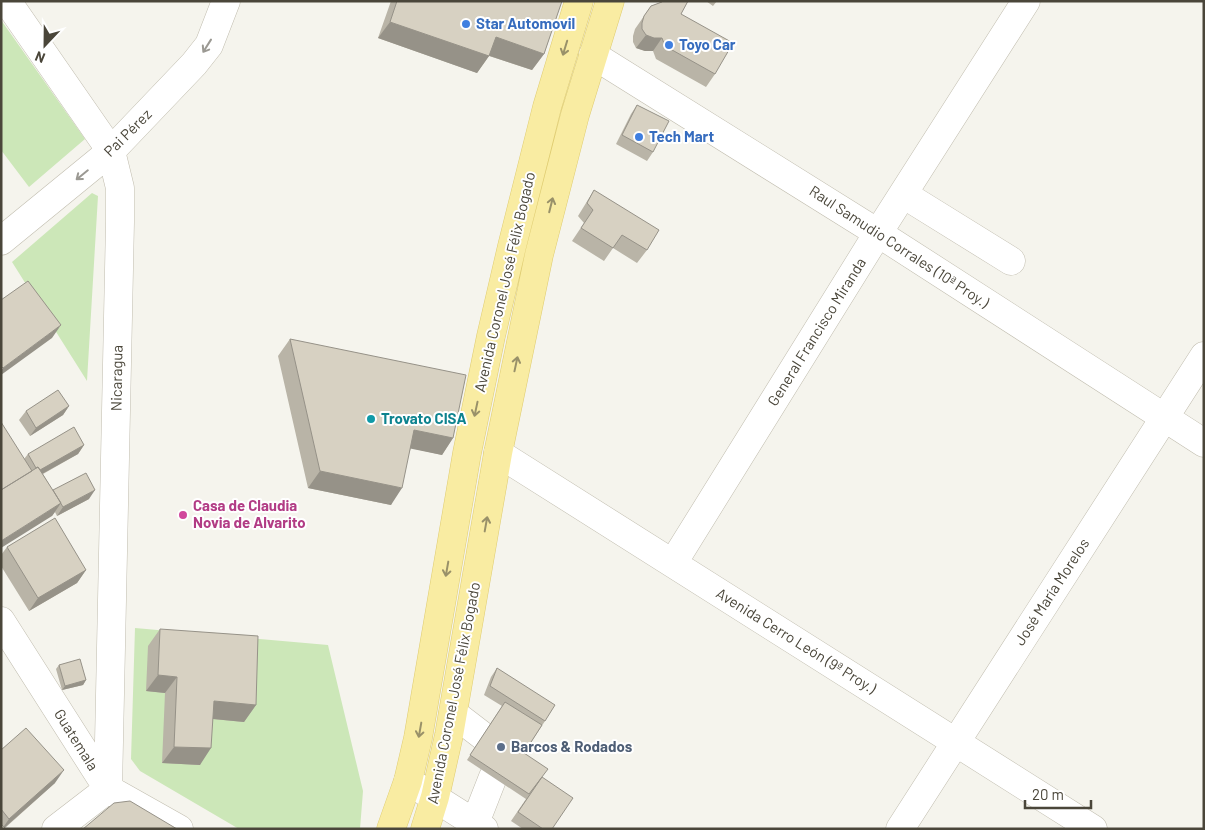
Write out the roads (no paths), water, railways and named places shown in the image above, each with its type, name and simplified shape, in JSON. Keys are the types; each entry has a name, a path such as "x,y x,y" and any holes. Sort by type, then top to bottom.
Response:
{"main road":[{"name":"Avenida Coronel José Félix Bogado","path":"391,829 408,781 418,738 467,453 491,336 547,107 579,1"},
{"name":"Avenida Coronel José Félix Bogado","path":"425,829 435,798 453,712 498,453 539,255 575,115 610,1"}],"street":[{"name":"Nicaragua","path":"7,1 111,151 120,188 108,789"},
{"name":"Pai Pérez","path":"1,241 111,151 194,64 209,45 226,1"},
{"name":"General Francisco Miranda","path":"673,563 878,233 1026,1"},
{"name":"Raul Samudio Corrales (10ª Proy.)","path":"593,55 878,233 1204,442"},
{"path":"903,194 1011,261"},
{"name":"José María Morelos","path":"900,829 1204,356"},
{"name":"Avenida Cerro León (9ª Proy.)","path":"498,453 1093,829"},
{"name":"Guatemala","path":"1,621 108,789 180,829"},
{"path":"453,712 482,736"},
{"path":"408,781 479,826 493,777"},
{"path":"56,829 108,789"}],"place":[{"name":"Star Automovil","path":"466,24"},
{"name":"Toyo Car","path":"669,45"},
{"name":"Tech Mart","path":"639,137"},
{"name":"Trovato CISA","path":"371,419"},
{"name":"Casa de Claudia Novia de Alvarito","path":"183,515"},
{"name":"Barcos & Rodados","path":"501,747"}]}
